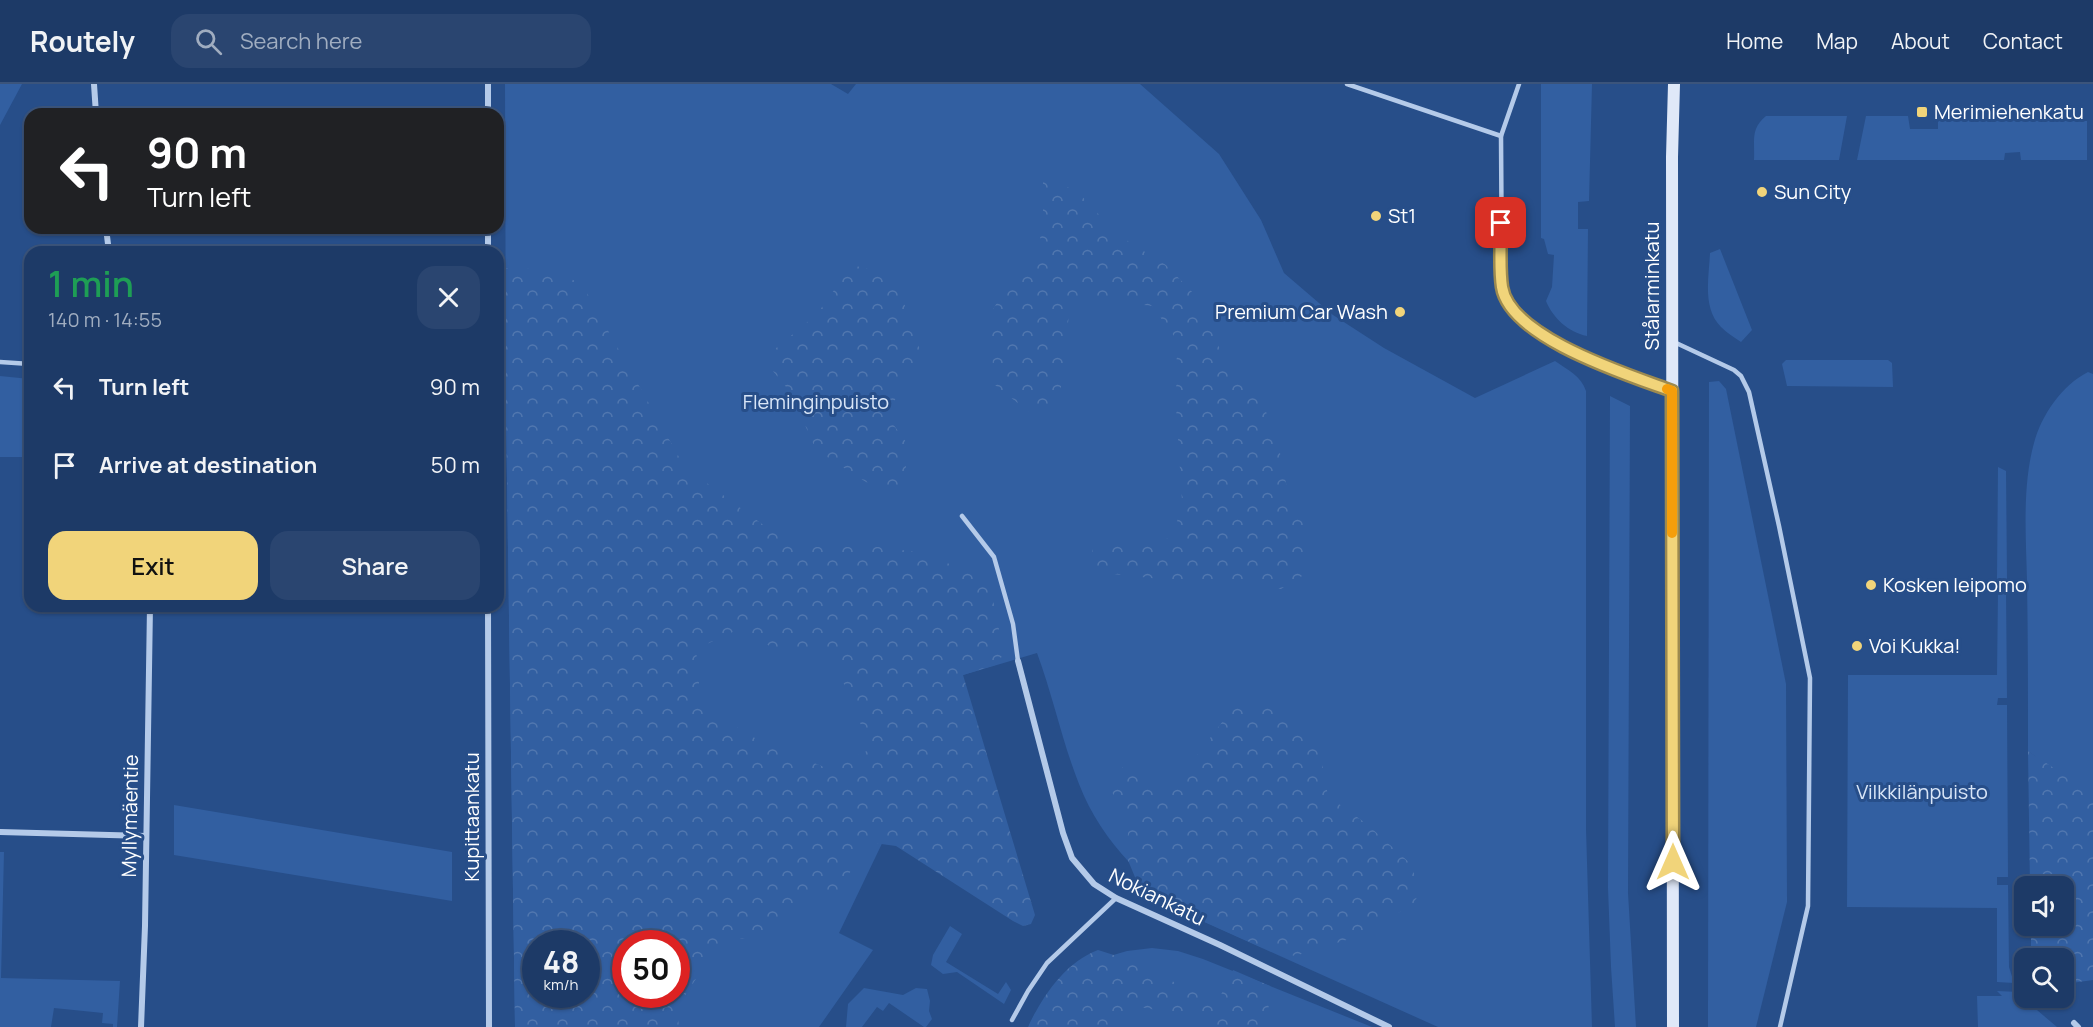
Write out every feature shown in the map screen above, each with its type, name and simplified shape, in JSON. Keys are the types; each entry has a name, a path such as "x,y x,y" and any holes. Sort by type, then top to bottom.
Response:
{"main road":[{"name":"Stålarminkatu","path":"1673,1027 1672,148 1674,84"}],"street":[{"path":"94,84 96,108"},
{"path":"488,84 488,108"},
{"name":"Myllymäentie","path":"141,1027 150,612"},
{"name":"Kupittaankatu","path":"488,612 489,1027"},
{"name":"Nokiankatu","path":"1018,661 1063,833 1072,858 1094,884 1116,898 1220,945 1389,1027"},
{"path":"0,832 146,836"}],"lane":[{"path":"1347,84 1501,136"},
{"path":"1519,84 1501,136 1502,288 1510,308 1528,325 1548,338 1597,363 1672,391"},
{"path":"1672,341 1734,370 1741,376 1749,392 1810,678 1808,906 1780,1027"},
{"path":"0,362 24,364"},
{"path":"962,516 994,557 1013,624 1018,661"},
{"path":"1012,1020 1047,963 1116,898"}],"green space":[{"path":"0,84 22,84 0,125"},
{"name":"Fleminginpuisto","path":"505,84 831,84 848,94 856,84 1140,84 1219,154 1261,220 1284,273 1333,315 1384,348 1475,398 1555,361 1581,381 1586,391 1586,829 1592,1027 1438,1027 1202,921 1146,879 1114,845 1101,826 1089,806 1073,768 1037,653 963,675 839,933 873,950 819,1027 515,1027 506,411"},
{"path":"1541,84 1592,84 1589,201 1578,202 1578,229 1588,229 1587,336 1562,323 1546,301 1552,287 1554,255 1548,254 1544,239 1541,238"},
{"path":"1766,116 1847,116 1839,160 1754,160 1755,131"},
{"path":"1866,116 1908,116 1910,129 1938,129 1938,120 2087,121 2087,160 2021,160 2020,152 2005,153 2004,160 1857,160"},
{"path":"1043,179 1076,190 1118,235 1166,265 1195,295 1232,375 1264,406 1279,448 1288,493 1305,515 1307,573 1281,589 1094,572 1092,548 1173,538 1182,501 1176,406 1177,340 1152,306 1088,298 1070,305 1059,405 1029,412 995,385 988,319 1014,271 1037,259 1043,219"},
{"path":"1720,249 1752,330 1741,342 1721,327 1711,311 1708,292 1710,253"},
{"path":"852,265 876,271 901,294 921,353 898,388 890,420 909,446 902,494 866,482 816,450 791,393 763,359 817,314"},
{"path":"506,268 557,270 583,286 684,466 770,530 815,547 883,547 921,553 973,573 984,581 991,590 1004,654 995,665 963,675 1035,915 1031,924 1023,926 896,846 867,842 839,892 823,890 805,897 772,934 720,942 690,988 690,930 612,930 612,1008 677,1008 679,1027 515,1027","holes":["737,630 778,650 801,655 823,651 838,670 871,749 829,769 760,741 701,706 696,649"]},
{"path":"1786,360 1888,360 1892,363 1893,387 1787,386 1782,364"},
{"path":"2088,372 2093,374 2093,961 2072,936 2074,876 2062,876 2036,757 2028,751 2026,494 2030,460 2037,433 2047,412 2061,393"},
{"path":"0,376 24,378 24,457 0,457"},
{"path":"1719,381 1726,389 1786,684 1787,902 1756,1027 1708,1027 1709,382"},
{"path":"1610,396 1630,406 1628,893 1636,1027 1615,1027 1611,967 1608,888"},
{"path":"1998,467 2006,471 2007,579 1997,579"},
{"name":"Vilkkilänpuisto","path":"1998,590 2006,590 2007,698 1998,698 1997,705 2007,705 2008,877 1997,877 1997,885 2008,885 2009,967 2014,983 1997,982 1997,908 1847,907 1848,675 1997,675"},
{"path":"1235,705 1272,705 1319,745 1328,796 1368,825 1412,865 1419,894 1413,904 1359,936 1295,956 1261,947 1187,914 1137,882 1125,853 1129,827 1124,809 1108,787 1126,763 1167,795"},
{"path":"2028,751 2093,794 2093,980 2074,983 2074,948 2031,948 2031,936 2074,936 2074,876 2030,876"},
{"path":"174,805 452,852 452,901 174,855"},
{"path":"0,852 4,852 1,978 120,981 117,1027 113,1027 113,1024 102,1023 103,1013 54,1008 51,1027 0,1027"},
{"path":"950,926 962,934 946,962 998,994 1006,982 1011,990 1004,1004 957,972 943,974 931,965 933,955"},
{"path":"1152,948 1178,951 1203,959 1372,1027 1028,1027 1035,1013 1103,958 1127,951"},
{"path":"1098,950 1145,965 1184,988 1218,1001 1233,970 1270,986 1265,1027 1222,1027 1179,1014 1134,1006 1125,1027 1034,1027 1029,1025 1057,980 1076,962"},
{"path":"864,988 903,995 916,988 927,989 932,1019 924,1027 889,1003 883,1011 877,1007 862,1027 846,1027 848,1004"},
{"path":"1997,991 2014,992 2014,1008 2035,1008 2057,1027 1978,1027 1977,996 2002,996"}],"slow traffic":[{"path":"1667,389 1672,391 1672,533"}],"place":[{"name":"Merimiehenkatu","path":"1922,112"},
{"name":"Sun City","path":"1762,192"},
{"name":"St1","path":"1376,216"},
{"name":"Premium Car Wash","path":"1400,312"},
{"name":"Kosken leipomo","path":"1871,585"},
{"name":"Voi Kukka!","path":"1857,646"}],"route":[{"path":"1501,223 1502,288 1510,308 1528,325 1548,338 1597,363 1672,391 1673,862"}]}
